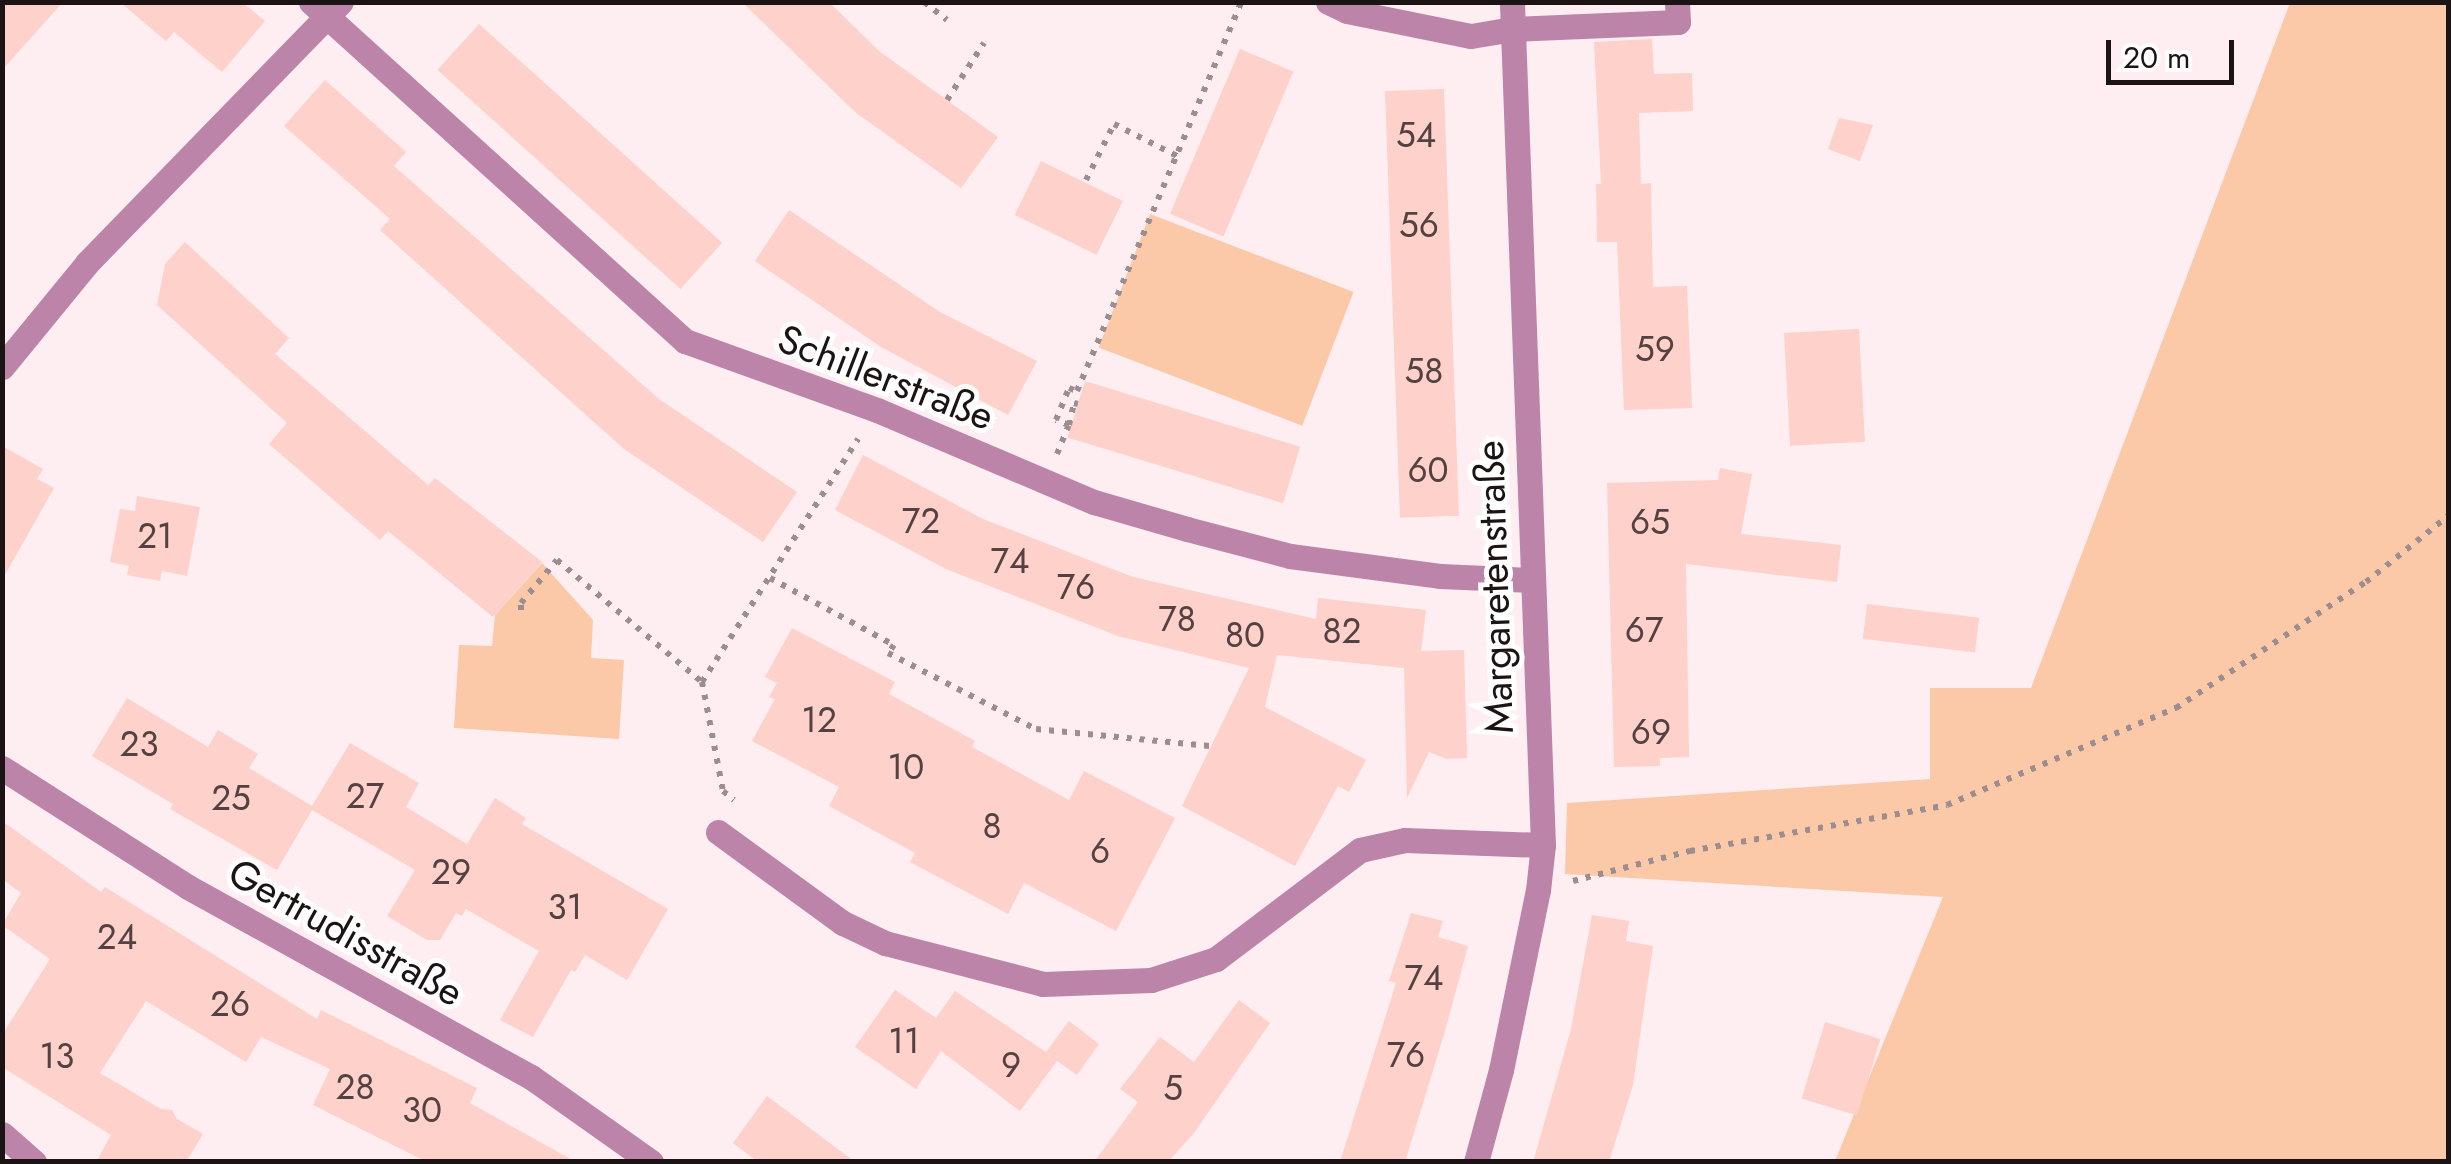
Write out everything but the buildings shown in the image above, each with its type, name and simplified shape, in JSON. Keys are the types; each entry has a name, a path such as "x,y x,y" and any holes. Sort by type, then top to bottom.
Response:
{"street":[{"path":"1328,2 1347,11 1471,36 1513,29 1678,22 1677,2"},
{"name":"Margaretenstraße","path":"1476,1162 1501,1070 1538,890 1543,845 1530,580 1512,2"},
{"name":"Schillerstraße","path":"2,367 87,263 326,7 685,342 877,410 1094,502 1290,556 1440,576 1530,580"},
{"name":"Gertrudisstraße","path":"2,768 188,886 531,1076 652,1162"},
{"path":"718,832 843,923 885,944 1043,984 1151,980 1216,959 1360,850 1405,840 1543,845"},
{"path":"2,1134 34,1162"}],"path":[{"path":"924,2 947,20"},
{"path":"1068,425 1056,420 1068,388 1077,390 1241,2"},
{"path":"947,100 984,42"},
{"path":"1086,180 1114,124 1177,156"},
{"path":"1046,481 1074,402 1078,404"},
{"path":"702,682 877,410"},
{"path":"1538,890 1690,851 1948,805 2176,708 2366,582 2448,516"},
{"path":"520,610 521,602 557,560 702,682 723,791"},
{"path":"770,578 894,645 888,653 1036,729 1209,746"}],"shaded area":[{"path":"2290,3 2448,3 2448,1161 1835,1161 1943,897 1565,874 1567,803 1930,779 1930,688 2031,688"},
{"path":"1150,214 1354,292 1302,426 1099,348"},
{"path":"542,563 593,620 591,658 624,660 619,739 454,728 459,645 492,646 495,615"}]}
